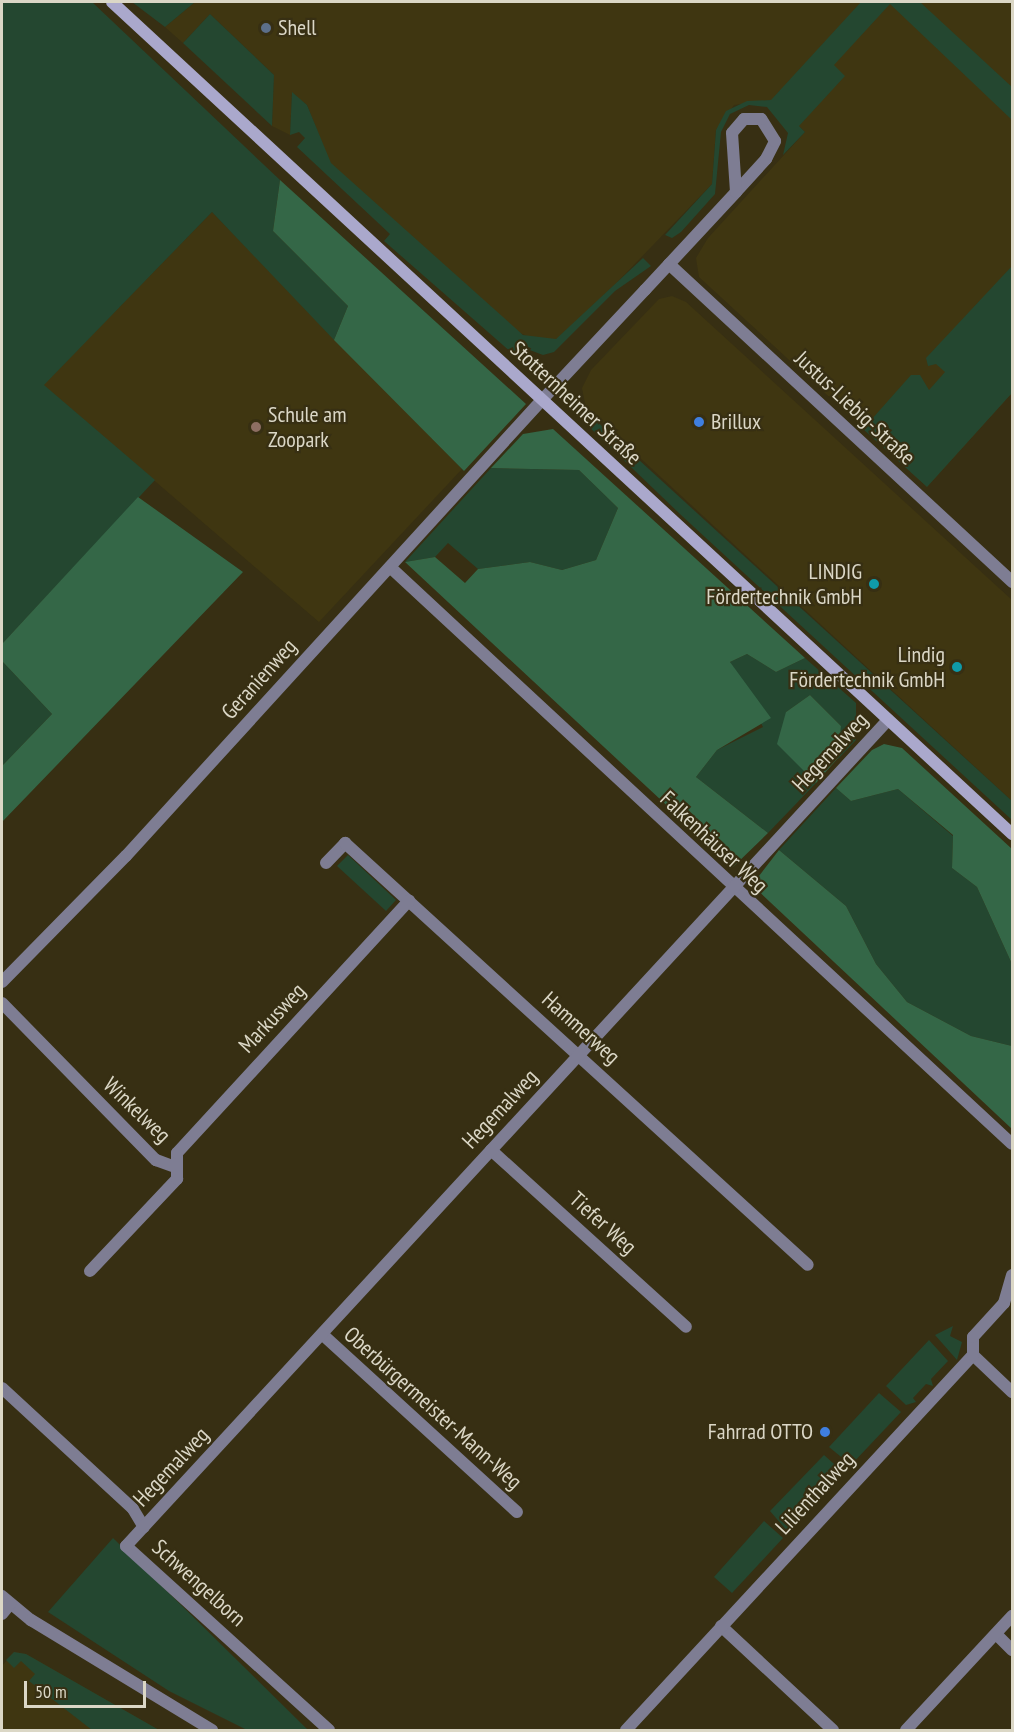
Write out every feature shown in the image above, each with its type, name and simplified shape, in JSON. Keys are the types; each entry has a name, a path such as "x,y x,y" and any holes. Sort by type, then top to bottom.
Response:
{"main road":[{"name":"Stotternheimer Straße","path":"112,2 1012,834"}],"street":[{"path":"542,400 736,192 772,151 773,131 761,119 744,119 732,133 736,192"},
{"name":"Justus-Liebig-Straße","path":"669,264 1012,582"},
{"name":"Geranienweg","path":"2,982 390,567 542,400"},
{"name":"Falkenhäuser Weg","path":"390,567 733,888 1012,1144"},
{"name":"Hegemalweg","path":"144,1527 888,720"},
{"name":"Hammerweg","path":"326,863 345,843 808,1265"},
{"name":"Markusweg","path":"175,1167 177,1153 409,901"},
{"name":"Winkelweg","path":"2,1003 156,1160 175,1167 177,1179 90,1271"},
{"name":"Tiefer Weg","path":"491,1150 686,1327"},
{"name":"Lilienthalweg","path":"626,1731 973,1355 973,1337 1004,1303 1012,1275"},
{"name":"Oberbürgermeister-Mann-Weg","path":"322,1334 517,1512"},
{"path":"973,1355 1012,1392"},
{"name":"Schwengelborn","path":"2,1388 133,1509 144,1527 126,1546 329,1731"},
{"path":"4,1605 204,1729"},
{"path":"906,1731 1012,1616"},
{"path":"721,1626 833,1731"},
{"path":"996,1634 1012,1650"}],"shaded area":[{"path":"195,2 1012,2 1012,393 927,487 699,277 696,258 708,238 805,132 771,100 734,105 716,130 712,184 569,332 556,339 534,339 513,330 330,163 307,105 292,93 290,135 272,126 274,75 210,14 183,43 165,27"},
{"name":"Schule am Zoopark","path":"212,212 462,469 319,622 43,385"},
{"path":"672,296 686,302 1012,600 1012,801 586,408 582,388 591,370 659,299"},
{"path":"14,1652 26,1654 159,1730 2,1730 2,1666"}],"green space":[{"path":"2,2 92,2 280,180 273,231 348,306 334,340 212,212 44,385 155,480 2,644"},
{"path":"132,2 195,2 165,27"},
{"path":"861,2 920,2 1012,87 1012,120 890,4 834,65 845,76 799,126 805,132 783,155 788,133 767,107 749,105 730,114 721,132 715,194 681,232 672,238 665,235 712,184 716,130 726,111 747,101 771,100"},
{"path":"210,14 274,75 272,126 183,43"},
{"path":"292,92 307,105 331,163 523,335 556,339 643,258 651,266 615,291 554,352 543,355 519,346 512,353 384,241 390,234 297,147 305,138 299,132 290,135"},
{"path":"280,180 526,404 464,471 334,340 348,306 273,231"},
{"path":"1012,266 1012,393 927,487 863,429 911,375 920,375 929,390 945,372 936,364 928,366 926,358"},
{"path":"592,417 1012,801 1012,820 681,515 586,424"},
{"path":"553,429 805,658 776,672 747,654 730,662 771,718 717,750 696,777 768,833 733,867 405,562 435,557 465,583 478,569 530,562 562,570 596,560 618,508 579,470 491,468 523,434"},
{"path":"491,468 579,470 618,508 596,560 562,570 530,562 478,569 448,543 435,557 405,562"},
{"path":"138,497 243,572 2,822 2,766 52,714 2,661 2,644"},
{"path":"747,654 776,672 805,658 856,703 856,740 838,759 841,726 810,695 786,712 816,783 768,833 696,777 717,750 763,727 730,662"},
{"path":"2,661 52,714 2,766"},
{"path":"810,695 841,726 838,758 816,783 777,744 786,712"},
{"path":"884,744 902,748 1012,849 1012,964 977,887 952,868 953,835 898,789 851,801 836,788 872,750"},
{"path":"836,788 851,801 898,789 953,836 952,868 977,887 1012,964 1012,1046 971,1036 907,1002 876,964 846,906 779,850"},
{"path":"779,850 846,906 876,964 907,1002 971,1036 1012,1046 1012,1129 752,885"},
{"path":"348,855 396,900 386,911 337,866"},
{"path":"953,1326 950,1336 962,1342 957,1360 935,1335"},
{"path":"929,1340 948,1361 931,1379 933,1386 926,1384 913,1398 916,1402 906,1405 886,1386"},
{"path":"879,1393 901,1412 851,1465 829,1447"},
{"path":"824,1455 843,1472 788,1532 770,1511"},
{"path":"764,1521 783,1538 732,1593 714,1577"},
{"path":"113,1538 308,1730 247,1730 169,1691 48,1612"},
{"path":"14,1652 26,1654 159,1730 92,1730 29,1681 35,1674 21,1661 14,1668 6,1660"}],"place":[{"name":"Shell","path":"266,28"},
{"name":"Brillux","path":"699,422"},
{"name":"Schule am Zoopark","path":"256,427"},
{"name":"LINDIG Fördertechnik GmbH","path":"874,584"},
{"name":"Lindig Fördertechnik GmbH","path":"957,667"},
{"name":"Fahrrad OTTO","path":"825,1432"}]}
